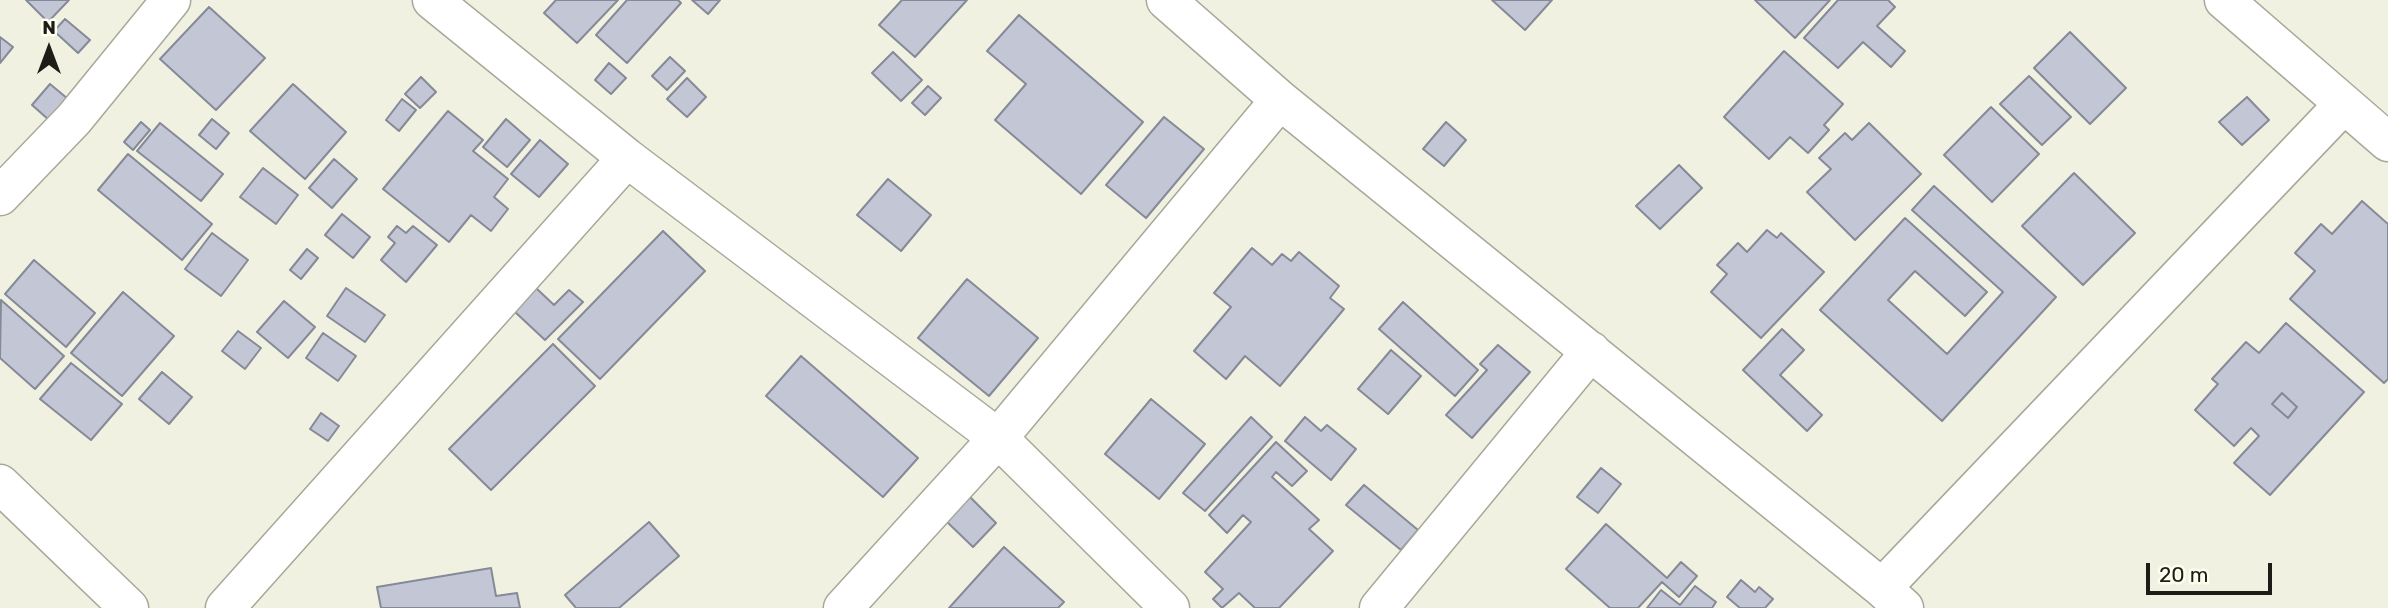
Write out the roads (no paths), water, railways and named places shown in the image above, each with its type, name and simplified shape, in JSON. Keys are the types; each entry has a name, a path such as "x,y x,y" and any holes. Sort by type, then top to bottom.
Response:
{"street":[{"path":"0,196 74,119 171,0"},
{"path":"432,0 627,158 998,438 1170,608"},
{"path":"1166,0 1280,100 1893,598 2344,104"},
{"path":"2224,0 2388,142"},
{"path":"843,608 998,438 1280,100"},
{"path":"225,608 627,158"},
{"path":"1379,608 1591,351"},
{"path":"0,484 129,608"}]}
